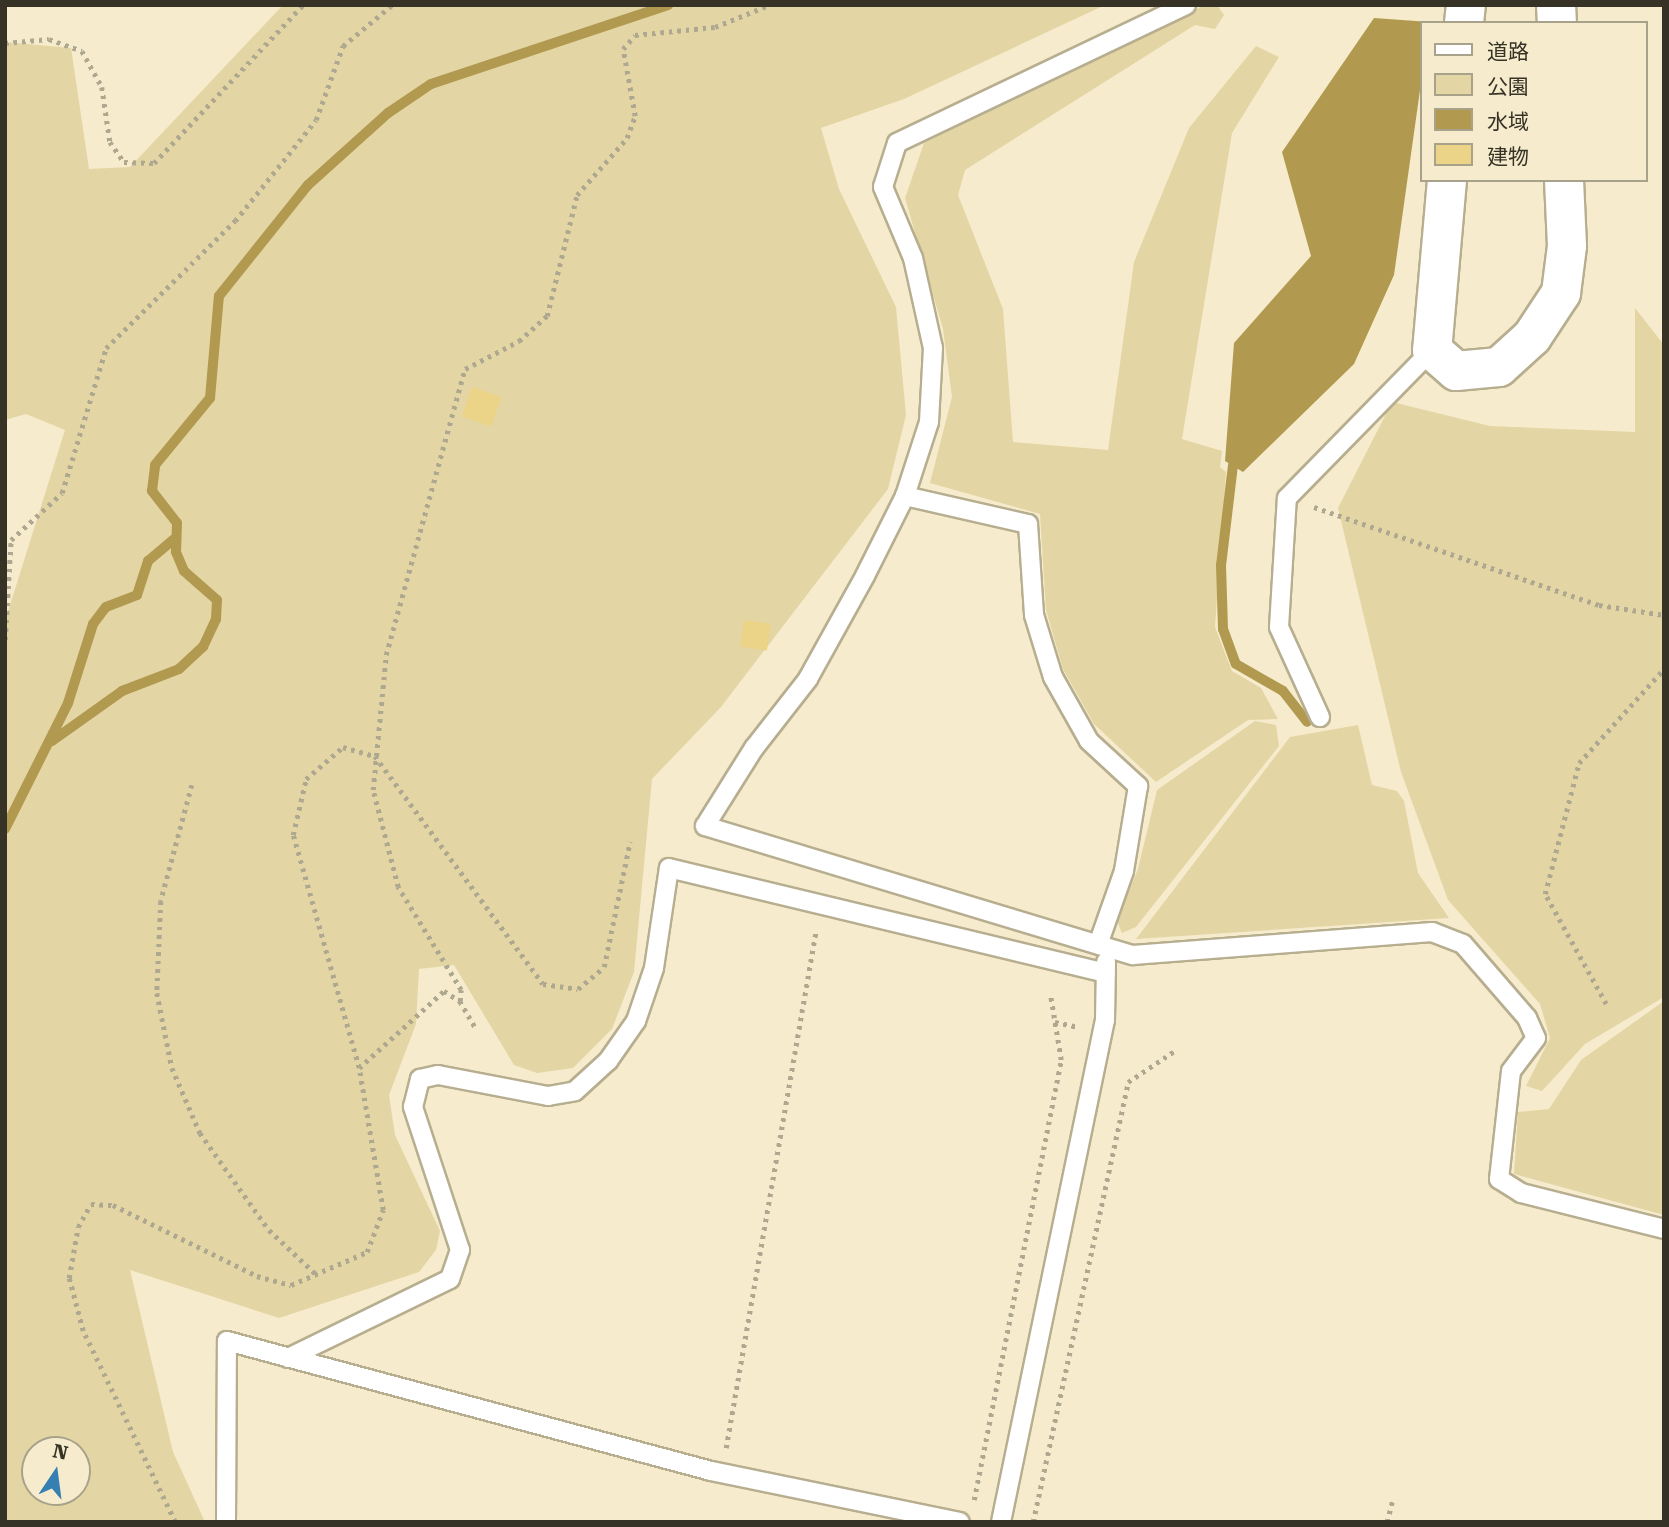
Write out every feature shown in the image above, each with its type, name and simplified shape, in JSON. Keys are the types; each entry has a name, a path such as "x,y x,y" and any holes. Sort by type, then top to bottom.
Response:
{"street":[{"path":"1447,182 1432,350 1455,371 1499,367 1532,337 1561,293 1567,246 1564,182"}],"lane":[{"path":"1186,5 897,143 883,187 913,258 933,348 929,422 905,496 808,679 754,748 705,826 1133,955 1432,932 1463,944 1527,1018 1536,1038 1511,1072 1499,1179 1521,1193 1664,1229"},
{"path":"1320,717 1279,628 1287,498 1432,350"},
{"path":"905,496 1028,524 1034,615 1053,677 1089,741 1138,786 1124,871 1102,947 1106,973 1105,1020 1001,1522"},
{"path":"288,1358 450,1279 460,1250 413,1107 420,1079 438,1075 548,1096 575,1091 608,1061 636,1021 654,968 669,868 1106,973"},
{"path":"226,1522 227,1341 721,1473 966,1515"}],"path":[{"path":"5,43 49,40 82,51 102,87 110,142 124,162 154,163 303,5"},
{"path":"5,640 11,540 62,493 106,348 235,221 316,120 343,46 392,5"},
{"path":"460,1001 461,990 398,887 373,790 386,655 465,369 519,341 547,316 577,195 627,138 635,116 622,49 635,35 715,27 769,5"},
{"path":"1287,498 1599,606 1664,615"},
{"path":"1606,1003 1545,894 1579,763 1664,668"},
{"path":"175,1522 83,1331 69,1278 78,1227 91,1204 113,1205 257,1276 291,1285 367,1252 383,1210 359,1068 293,835 306,779 343,747 375,756 543,984 578,989 604,967 630,842"},
{"path":"192,785 161,901 157,993 172,1068 208,1144 269,1230 317,1275"},
{"path":"721,1473 821,905"},
{"path":"359,1068 444,990 460,1001 475,1027"},
{"path":"966,1515 1061,1060 1050,993"},
{"path":"1032,1522 1129,1082 1176,1050"},
{"path":"1387,1522 1393,1498"}],"green space":[{"path":"283,5 1105,5 904,99 821,128 839,189 896,307 906,415 888,489 721,707 652,779 634,972 612,1029 573,1068 537,1073 514,1065 454,965 419,969 416,1024 389,1095 395,1135 440,1231 436,1250 419,1272 279,1318 130,1270 173,1452 205,1522 5,1522 5,621 65,430 26,414 5,420 5,42 71,48 89,169 130,167"},
{"path":"1205,5 1217,5 1224,15 1215,29 1195,25 965,170 958,195 1003,309 1013,442 1108,450 1134,262 1189,128 1256,46 1279,57 1232,133 1182,439 1222,451 1220,467 1226,472 1215,627 1232,671 1261,688 1278,719 1248,720 1156,782 1094,724 1063,669 1046,610 1040,514 930,483 952,397 943,329 905,198 924,143"},
{"path":"1635,308 1664,345 1664,997 1585,1044 1542,1091 1526,1086 1550,1038 1540,1004 1448,900 1401,772 1338,508 1392,402 1490,426 1635,432"},
{"path":"1255,721 1276,725 1279,746 1136,927 1122,933 1117,921 1138,869 1157,790"},
{"path":"1358,725 1372,785 1397,791 1404,801 1418,873 1449,918 1136,939 1290,737"},
{"path":"1664,1001 1664,1215 1514,1174 1518,1112 1549,1109 1581,1060"}],"water":[{"path":"1374,18 1420,21 1420,90 1394,275 1354,364 1243,472 1225,461 1234,343 1311,256 1282,152"}],"building":[{"path":"472,387 501,397 491,426 462,416"},
{"path":"744,620 771,624 767,650 740,647"}],"waterway":[{"path":"52,741 122,691 179,669 203,647 216,619 217,600 184,571 176,552 177,523 152,491 155,465 210,398 219,296 308,185 388,113 431,84 668,5"},
{"path":"1233,465 1221,565 1223,629 1236,664 1283,691 1307,722"},
{"path":"5,829 68,703 93,624 106,607 137,595 148,561 174,539"}]}
